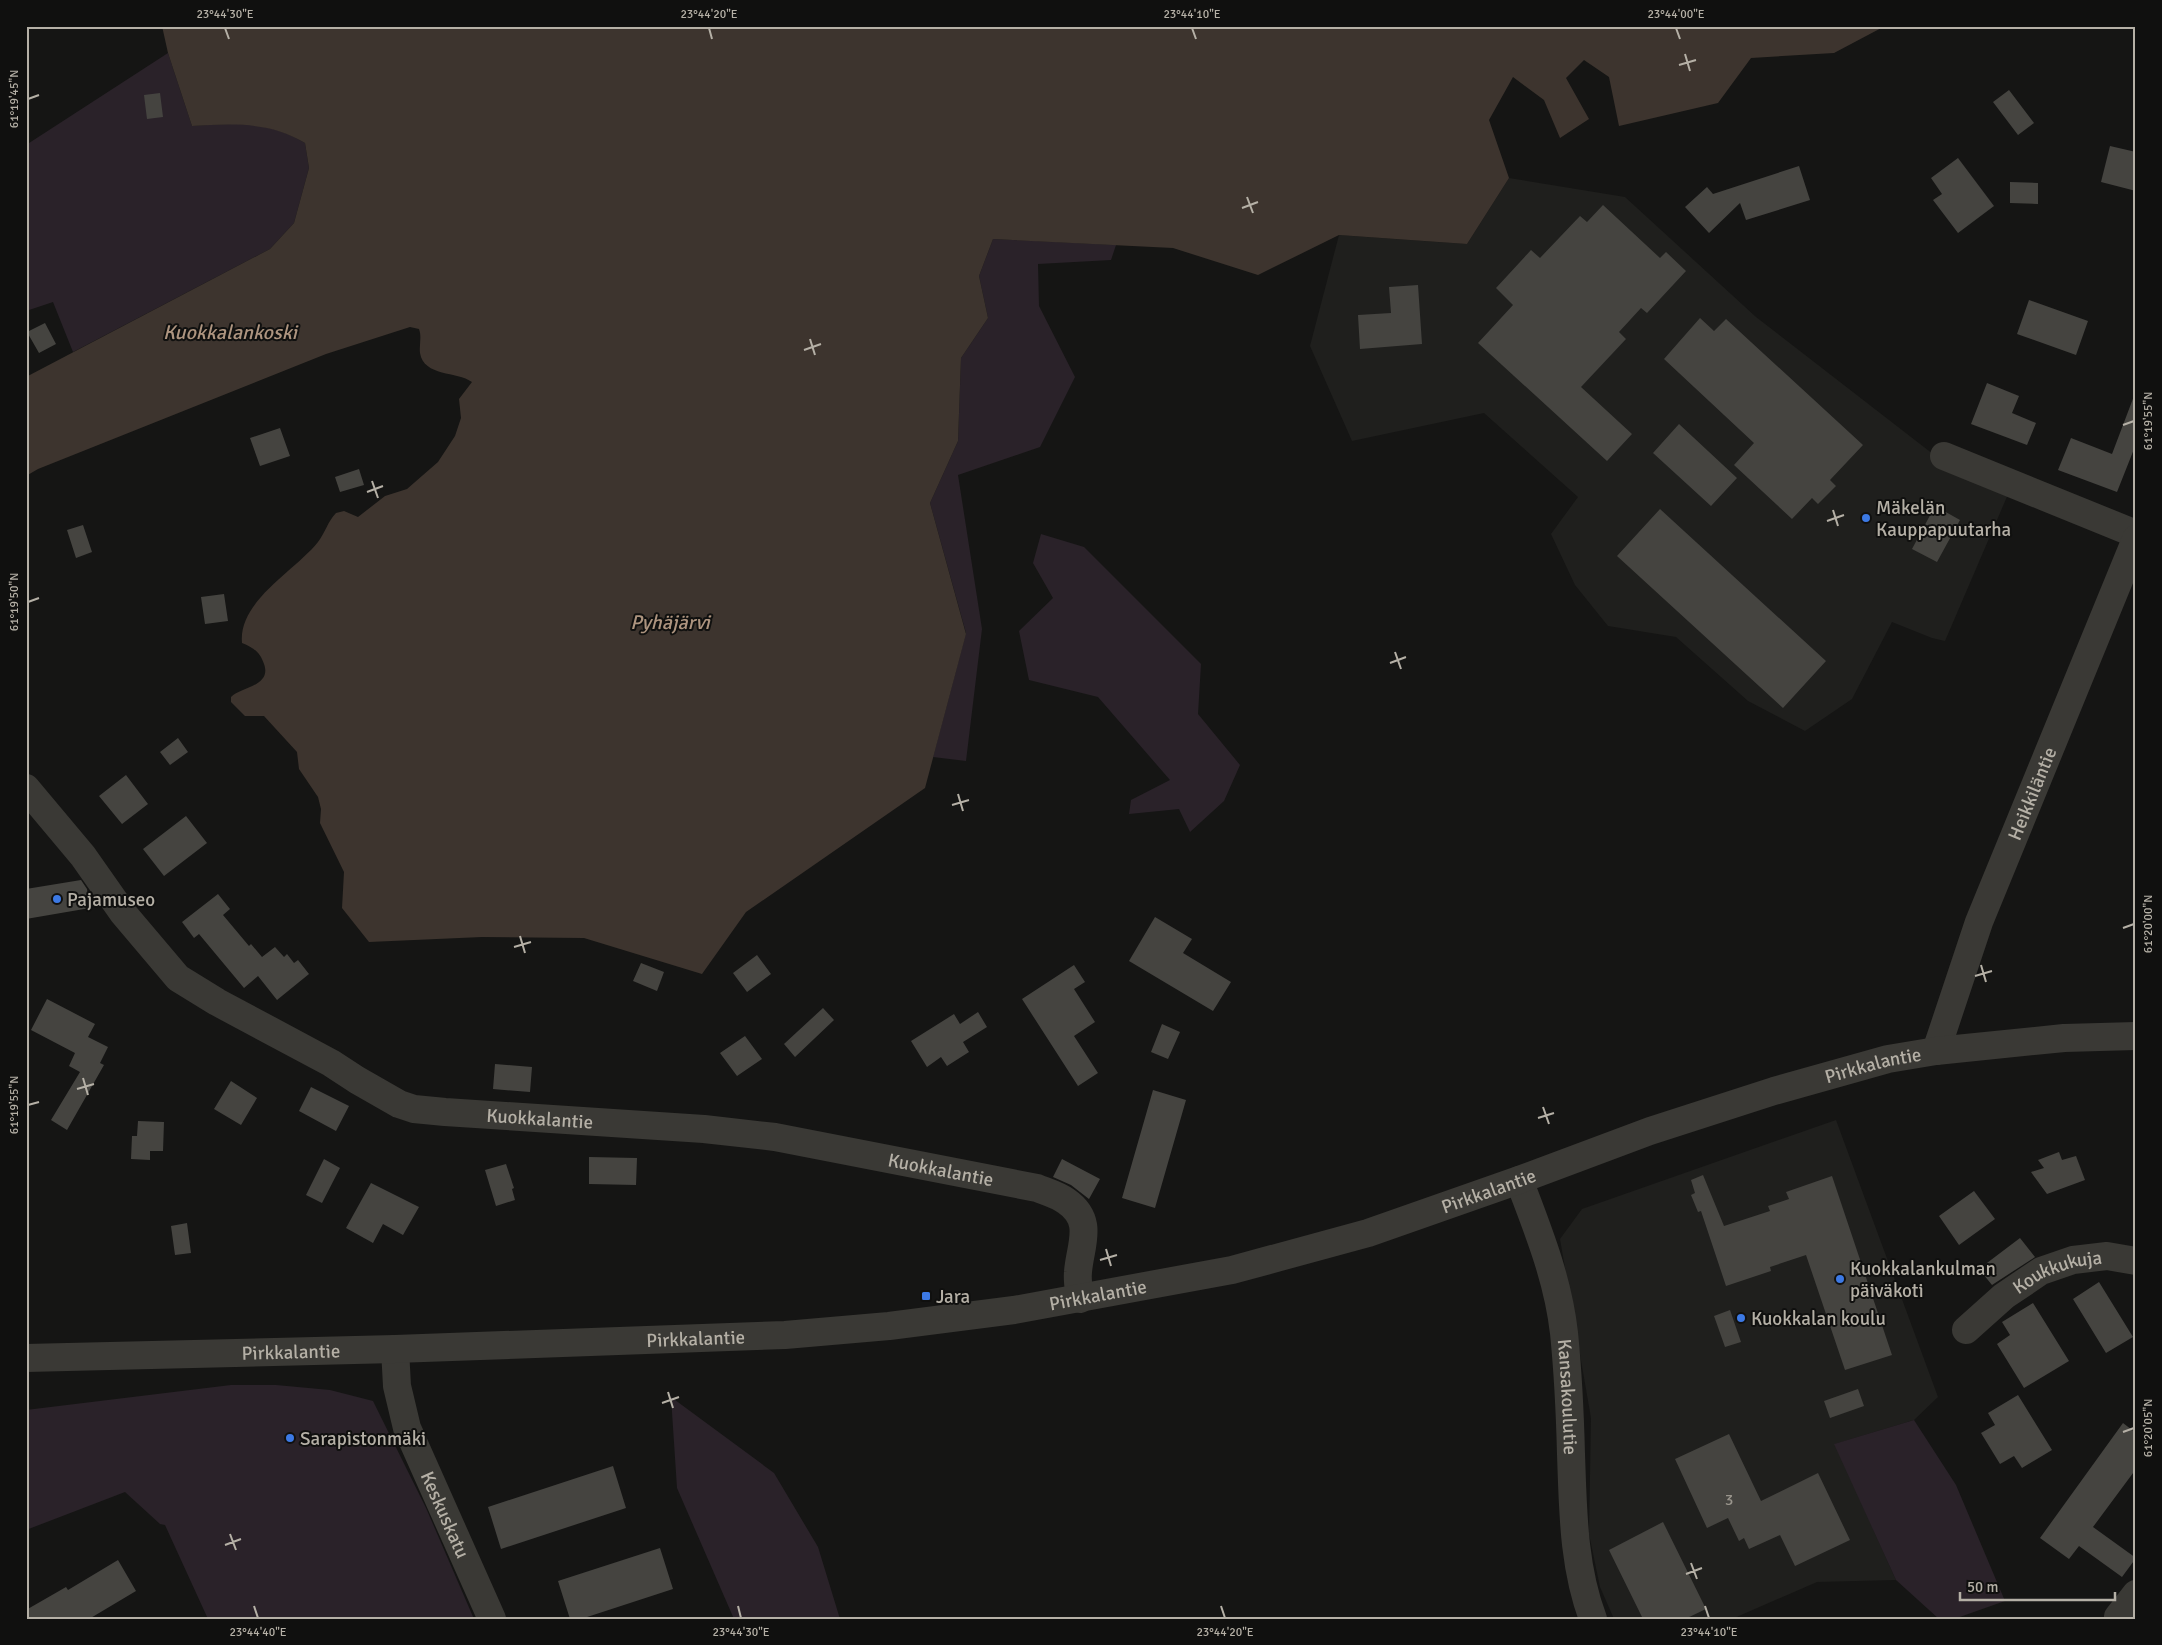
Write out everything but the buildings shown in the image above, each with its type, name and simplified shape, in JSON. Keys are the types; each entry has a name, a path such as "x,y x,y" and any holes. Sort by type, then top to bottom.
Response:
{"street":[{"path":"1944,456 2136,534"},
{"name":"Heikkiläntie","path":"1936,1051 1979,922 2136,539"},
{"name":"Kuokkalantie","path":"26,788 83,856 129,920 178,978 217,1002 324,1058 399,1104 414,1109 704,1129 775,1137 1038,1188 1065,1200 1076,1210 1083,1222 1084,1238 1077,1274 1080,1299"},
{"name":"Pirkkalantie","path":"26,1358 396,1349 785,1335 889,1326 1014,1310 1241,1268 1368,1233 1519,1180 1650,1131 1774,1091 1888,1059 1936,1051 2064,1038 2136,1036"},
{"name":"Kansakoulutie","path":"1519,1180 1556,1284 1564,1332 1570,1403 1576,1550 1588,1605 1593,1619"},
{"name":"Koukkukuja","path":"1966,1330 2004,1296 2041,1271 2073,1260 2107,1256 2136,1262"},
{"name":"Keskuskatu","path":"396,1349 397,1386 406,1428 492,1619"},
{"path":"2118,1617 2136,1594"}],"shaded area":[{"path":"168,53 192,126 236,124 264,127 278,130 305,143 309,168 294,223 270,249 73,352 53,302 26,311 26,145"},
{"name":"Mäkelän Kauppapuutarha","path":"1509,178 1625,197 1756,317 1951,468 2009,492 1945,641 1932,638 1892,622 1852,699 1805,731 1748,701 1676,637 1608,626 1575,585 1551,534 1578,497 1484,413 1352,441 1310,346 1339,235 1467,244"},
{"path":"993,239 1116,245 1111,260 1038,264 1039,306 1075,377 1040,447 958,475 982,629 966,761 933,757 966,633 930,503 958,441 961,358 988,318 979,276"},
{"path":"1041,534 1084,547 1201,664 1198,714 1240,765 1224,801 1190,832 1179,809 1129,814 1131,800 1170,780 1098,697 1029,680 1019,631 1053,598 1033,563"},
{"name":"Kuokkalan koulu","path":"1836,1120 1938,1397 1914,1420 1835,1444 1896,1580 1817,1582 1732,1619 1614,1619 1600,1587 1589,1534 1591,1418 1560,1239 1582,1209"},
{"path":"231,1385 276,1385 330,1390 373,1401 426,1508 474,1619 208,1619 165,1525 160,1524 125,1492 26,1530 26,1410"},
{"path":"671,1397 774,1473 818,1547 840,1619 734,1619 677,1488"},
{"path":"1914,1420 1956,1485 2005,1601 1954,1619 1939,1619 1896,1580 1834,1444"}],"water":[{"name":"Pyhäjärvi","path":"162,26 1885,26 1834,53 1751,58 1718,103 1619,126 1609,77 1584,60 1566,78 1589,119 1560,138 1544,100 1513,77 1489,120 1509,178 1467,244 1339,235 1258,275 1173,248 993,239 979,276 988,318 961,358 958,441 930,503 966,634 925,788 746,912 702,974 584,938 482,937 369,942 342,908 344,872 320,823 321,809 318,797 299,769 297,752 264,716 245,716 231,702 231,697 254,685 264,677 264,664 258,653 242,643 243,628 258,600 318,542 336,513 344,511 358,517 385,496 407,489 438,462 455,436 461,418 459,399 472,382 458,376 434,370 423,361 420,353 419,329 410,327 326,354 38,469 26,476 26,377 270,249 294,223 309,168 305,143 264,127 250,125 192,126 168,53"}],"place":[{"name":"Mäkelän Kauppapuutarha","path":"1866,518"},
{"name":"Pajamuseo","path":"57,899"},
{"name":"Kuokkalankulman päiväkoti","path":"1840,1279"},
{"name":"Jara","path":"926,1296"},
{"name":"Kuokkalan koulu","path":"1741,1318"},
{"name":"Sarapistonmäki","path":"290,1438"}],"water label":[{"name":"Kuokkalankoski","path":"230,332"}]}
